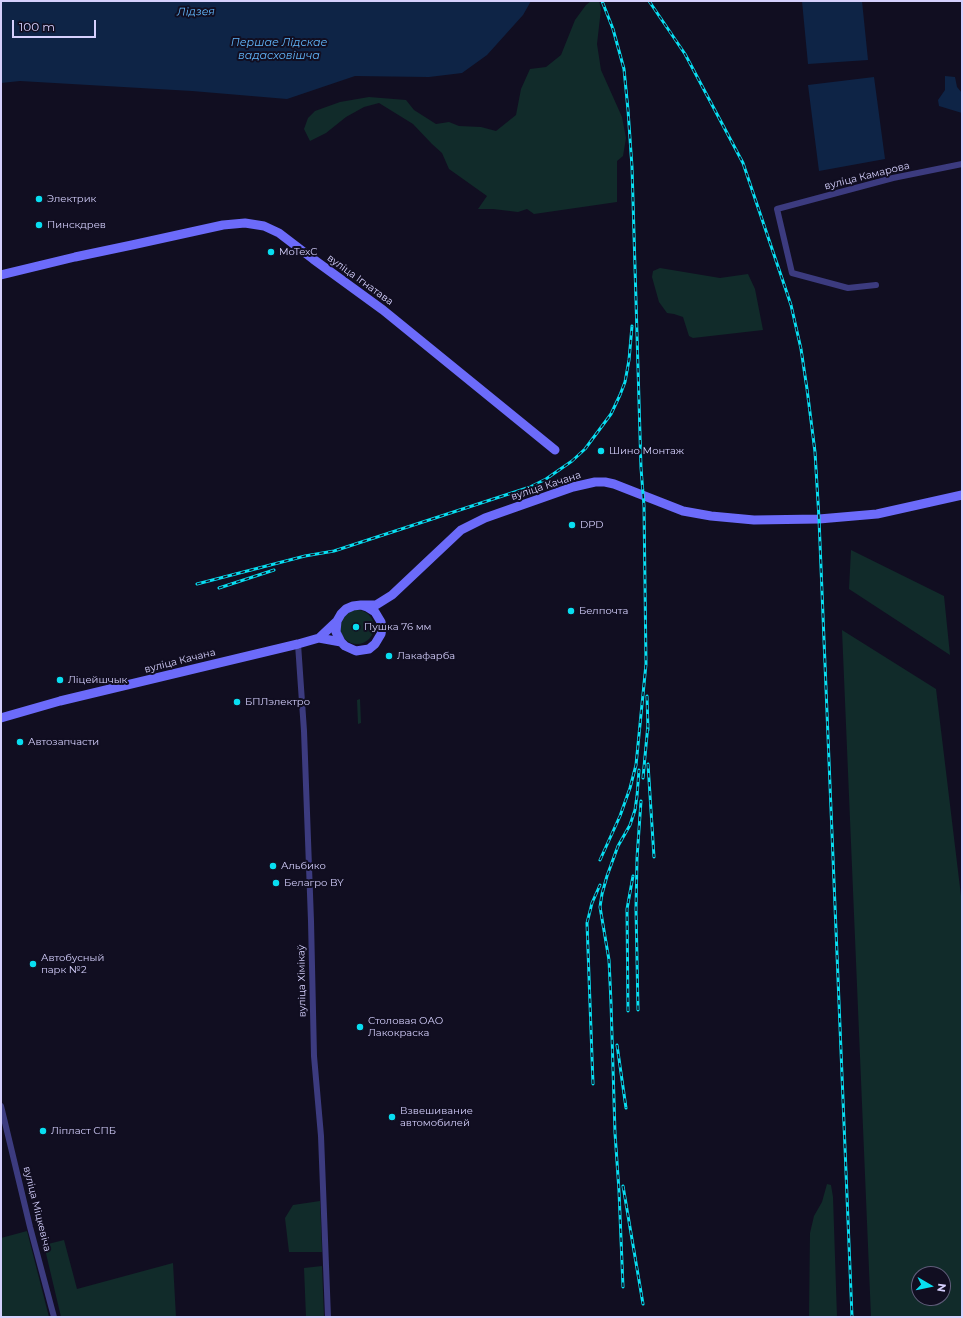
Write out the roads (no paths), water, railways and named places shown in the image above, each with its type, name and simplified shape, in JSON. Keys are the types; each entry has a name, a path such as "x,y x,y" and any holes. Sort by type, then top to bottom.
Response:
{"main road":[{"name":"вуліца Ігнатава","path":"1,275 75,257 223,225 245,223 264,226 279,233 312,259 383,310 556,450"},
{"name":"вуліца Качана","path":"1,718 60,701 318,638 337,621 346,609 353,606 376,605 392,595 460,530 486,518 573,487 595,482 605,482 614,484 683,511 711,516 754,520 819,519 877,514 962,495"},
{"name":"вуліца Качана","path":"318,638 341,642 350,649 356,651 363,651 372,647 379,639 381,634 382,628 379,616 392,595"},
{"path":"361,605 371,609 379,616"},
{"path":"337,621 336,632 341,642"}],"street":[{"name":"вуліца Камарова","path":"876,285 848,288 792,273 777,209 893,178 962,164"},
{"name":"вуліца Хімікаў","path":"298,644 304,731 314,1056 320,1136 328,1317"},
{"name":"вуліца Міцкевіча","path":"1,1106 30,1227 54,1317"}],"water":[{"name":"Першае Лідскае вадасховішча","path":"1,1 531,1 523,15 487,55 462,73 429,77 355,76 287,99 192,91 20,81 1,83"},
{"path":"802,1 862,1 868,60 808,64"},
{"path":"945,76 955,77 957,87 962,93 962,113 939,106 938,100 945,90"},
{"path":"874,77 885,159 819,171 808,85"}],"railway":[{"path":"600,860 620,816 636,765 646,664 644,506 641,468 632,167 624,69 613,29 602,1"},
{"path":"649,1 685,54 743,163 791,305 801,349 815,452 819,519 852,1317"},
{"path":"197,584 305,556 334,551 530,487 546,479 572,461 585,449 611,414 625,382 629,360 632,326"},
{"path":"219,588 274,570"},
{"path":"647,696 648,730"},
{"path":"643,778 648,724"},
{"path":"648,764 654,857"},
{"path":"623,1287 615,1133 609,960 600,907 607,876 618,846 630,825 635,810 639,770"},
{"path":"638,1010 636,909 637,858 641,801"},
{"path":"628,1011 627,909 633,876"},
{"path":"593,1084 587,923 592,903 600,885"},
{"path":"617,1045 626,1108"},
{"path":"623,1186 643,1304"}],"place":[{"name":"Электрик","path":"39,199"},
{"name":"Пинскдрев","path":"39,225"},
{"name":"MoTexC","path":"271,252"},
{"name":"Шино Монтаж","path":"601,451"},
{"name":"DPD","path":"572,525"},
{"name":"Белпочта","path":"571,611"},
{"name":"Пушка 76 мм","path":"356,627"},
{"name":"Лакафарба","path":"389,656"},
{"name":"Ліцейшчык","path":"60,680"},
{"name":"БПЛэлектро","path":"237,702"},
{"name":"Автозапчасти","path":"20,742"},
{"name":"Альбико","path":"273,866"},
{"name":"Белагро BY","path":"276,883"},
{"name":"Автобусный парк №2","path":"33,964"},
{"name":"Столовая ОАО Лакокраска","path":"360,1027"},
{"name":"Взвешивание автомобилей","path":"392,1117"},
{"name":"Ліпласт СПБ","path":"43,1131"}],"water label":[{"name":"Лідзея","path":"196,12"}]}
